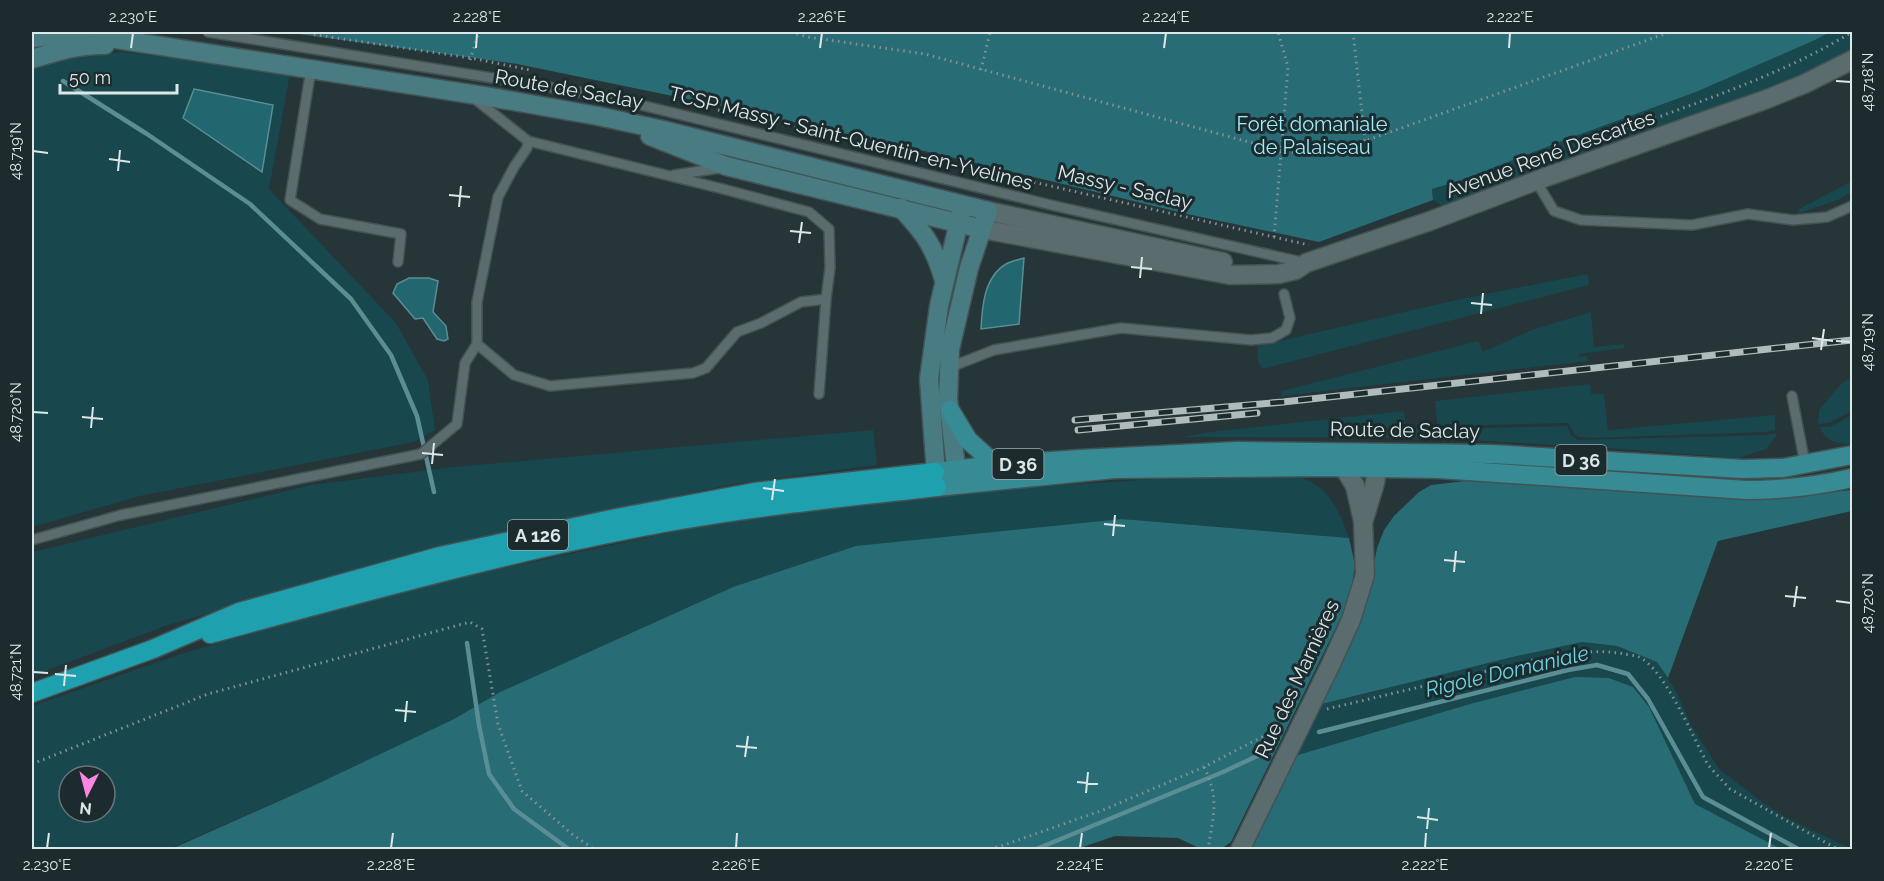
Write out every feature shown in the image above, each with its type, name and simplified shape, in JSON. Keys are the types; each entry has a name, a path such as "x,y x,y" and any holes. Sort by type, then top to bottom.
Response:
{"highway":[{"name":"A 126","path":"32,693 153,649 448,571 618,532 936,479"}],"main road":[{"name":"Route de Saclay","path":"32,38 76,33 598,116 988,211"},
{"name":"Route de Saclay","path":"32,59 59,51 94,45 161,45"},
{"path":"598,116 726,166 982,229"},
{"path":"936,479 929,379 939,306 963,205"},
{"path":"901,208 930,242 945,282"},
{"path":"957,477 950,410 948,368 950,349 969,268 988,211"},
{"path":"950,410 968,441 996,465"},
{"name":"Route de Saclay","path":"957,477 996,465 1237,451 1334,452 1378,461 1439,469 1746,490 1816,486 1852,478"},
{"name":"Route de Saclay","path":"936,479 957,477 1030,479 1113,469 1344,468 1378,461 1492,454 1717,469 1782,468 1852,455"}],"street":[{"name":"Avenue René Descartes","path":"982,229 1230,275 1279,274 1296,270 1309,254 1430,221 1767,99 1852,60"},
{"path":"988,211 1229,263 1258,275"},
{"name":"Rue des Marnières","path":"1240,849 1319,690 1357,603 1365,575 1363,521 1355,486 1334,452"},
{"name":"Rue des Marnières","path":"1363,521 1378,461"}],"lane":[{"name":"TCSP Massy - Saint-Quentin-en-Yvelines","path":"208,32 604,96 1051,205 1309,254"},
{"path":"311,69 290,200 320,219 401,234 398,262"},
{"path":"469,94 528,141 809,212 829,229 830,268 819,394"},
{"path":"32,540 121,515 421,454 457,424 465,363 477,344 477,302 498,197 514,166 527,148 528,141"},
{"path":"669,176 726,166"},
{"path":"1536,181 1554,211 1581,220 1692,225 1748,214 1793,220 1827,217 1852,206"},
{"path":"948,368 994,350 1121,328 1241,339 1272,338 1286,330 1290,318 1284,294"},
{"path":"477,344 513,375 550,386 693,373 706,368 736,332 761,323 801,302 826,299"},
{"path":"1792,396 1805,464"}],"path":[{"path":"310,32 310,34 471,58 537,72"},
{"path":"466,73 479,32"},
{"path":"791,32 808,37 925,54 1282,151 1313,155 1365,141 1670,32"},
{"path":"981,70 990,32"},
{"path":"1274,237 1288,67 1278,32"},
{"path":"1353,32 1365,141"},
{"path":"1606,137 1821,51 1852,32"},
{"name":"Massy - Saclay","path":"718,110 1274,237 1309,254"},
{"path":"32,764 208,694 470,621 482,628 498,724 522,791 572,834 595,849"},
{"path":"1319,711 1546,657 1600,651 1638,657 1653,667 1664,681 1716,776 1730,789 1839,849"},
{"path":"984,849 1001,846 1104,810 1204,767 1282,726"},
{"path":"1204,767 1213,787 1215,801 1208,849"}],"shaded area":[{"path":"1830,32 1852,32 1852,49 1749,99 1447,209 1433,200 1432,189 1459,181 1696,92"},
{"path":"124,52 290,74 269,189 396,323 428,380 435,430 414,442 140,496 32,527 32,66 66,56"},
{"path":"194,89 273,105 262,172 183,118"},
{"path":"1852,181 1852,192 1838,200 1799,213 1797,210"},
{"path":"1024,258 1019,324 981,329 986,293 993,277 1006,264"},
{"path":"1588,275 1589,285 1262,369 1257,359 1258,346 1461,299"},
{"path":"409,278 429,278 438,281 433,312 446,326 448,339 444,341 437,339 423,318 415,319 393,293 397,284"},
{"path":"1591,312 1594,347 1624,344 1625,348 1579,354 1580,357 1587,356 1588,361 1281,396 1282,391 1478,341 1483,352 1534,329"},
{"path":"1852,377 1852,411 1829,423 1818,424 1819,410 1841,384"},
{"path":"1590,384 1591,394 1604,394 1608,430 1775,415 1775,430 1593,438 1575,435 1568,423 1445,426 1437,424 1435,401"},
{"path":"1404,411 1406,429 1432,428 1432,425 1444,429 1567,426 1571,435 1578,440 1776,433 1777,435 1766,449 1739,458 1433,438 1183,437 1210,432"},
{"path":"1852,415 1852,445 1833,441 1819,427 1829,427"},
{"path":"873,430 877,465 734,484 471,539 168,625 32,676 32,552 311,485 453,467"},
{"path":"1296,477 1314,483 1328,496 1349,538 1122,519 733,587 500,692 454,719 315,785 169,849 32,850 32,706 181,654 392,592 696,527 821,508 958,492 1172,478"},
{"path":"1582,642 1617,646 1658,662 1677,693 1691,725 1719,769 1787,818 1852,849 1767,849 1695,804 1663,739 1633,687 1609,678 1470,704 1291,757 1318,705 1377,691 1419,677 1471,668"}],"green space":[{"name":"Forêt domaniale de Palaiseau","path":"284,32 1830,32 1696,92 1459,181 1432,189 1433,200 1319,242 1187,214 942,155 726,107 517,64"},
{"path":"1465,481 1728,496 1787,496 1852,490 1852,511 1718,541 1668,678 1657,662 1617,646 1582,642 1318,705 1372,574 1377,548 1384,530 1394,516 1419,492 1431,485"},
{"path":"1122,519 1349,538 1355,565 1350,599 1231,842 1221,849 1201,849 1178,838 1115,836 1074,850 169,850 315,785 454,719 500,692 733,587 856,546"},
{"path":"1575,677 1609,678 1633,687 1649,707 1695,804 1781,849 1245,850 1291,757 1470,704"}],"waterway":[{"path":"63,81 147,134 250,204 351,299 391,355 417,416 434,492"},
{"name":"Rigole Domaniale","path":"467,643 489,774 514,809 570,850"},
{"name":"Rigole Domaniale","path":"1319,732 1568,670 1597,665 1628,674 1648,699 1703,797 1800,850"},
{"name":"Rigole Domaniale","path":"1034,850 1223,772 1270,750"}],"railway":[{"path":"1075,420 1283,402 1852,340"},
{"path":"1078,430 1257,413"}]}
